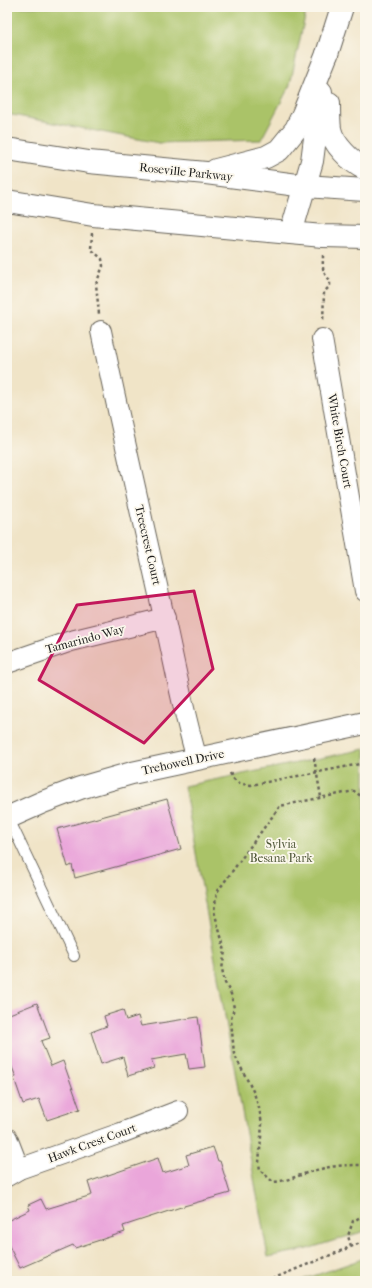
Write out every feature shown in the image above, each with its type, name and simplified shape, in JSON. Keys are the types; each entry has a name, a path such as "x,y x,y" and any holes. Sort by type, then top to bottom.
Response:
{"main road":[{"path":"206,173 266,157 279,150 296,129 303,114 327,54 342,7"},
{"path":"327,54 330,130 340,148 355,164 365,168"},
{"path":"291,233 306,186 313,156 327,54"},
{"name":"Roseville Parkway","path":"7,149 89,162 206,173 306,186 365,190"},
{"path":"7,201 93,215 323,236 365,237"},
{"name":"Trehowell Drive","path":"8,818 43,802 80,788 132,773 365,723"}],"street":[{"name":"Treecrest Court","path":"101,331 188,729 197,759"},
{"name":"White Birch Court","path":"322,339 365,591"},
{"name":"Tamarindo Way","path":"7,663 71,641 164,618"},
{"name":"Hawk Crest Court","path":"13,1172 178,1111"},
{"path":"7,1138 13,1172"}],"lane":[{"path":"8,818 74,956"}],"path":[{"path":"93,215 91,249 102,259 103,266 96,284 101,331"},
{"path":"322,339 324,292 330,286 330,280 325,276 323,270 323,236"},
{"path":"314,758 321,797"},
{"path":"230,773 239,784 252,785 365,764"},
{"path":"365,799 354,791 280,806 217,892 214,911 225,951 222,969 225,983 231,994 234,1008 231,1019 234,1054 254,1093 262,1124 259,1163 260,1170 273,1182 283,1181 321,1169 341,1165 365,1165"},
{"path":"351,1246 348,1236 353,1221 365,1215"},
{"path":"267,1281 365,1241"}],"highlighted area":[{"path":"194,591 213,669 144,743 39,680 77,605"}],"green space":[{"path":"7,7 307,7 290,85 261,140 159,143 7,114"},
{"name":"Sylvia Besana Park","path":"365,749 365,1231 307,1249 268,1257 184,786"},
{"path":"365,1258 365,1281 299,1281"}],"building":[{"path":"167,799 181,849 75,878 72,865 68,867 57,829"},
{"path":"37,1003 50,1038 41,1041 51,1066 63,1061 80,1109 47,1120 39,1099 23,1104 14,1078 16,1077 7,1055 7,1015"},
{"path":"123,1010 126,1020 138,1016 141,1026 198,1017 205,1067 189,1069 186,1054 151,1060 154,1068 128,1076 123,1057 101,1064 91,1032 107,1026 104,1016"},
{"path":"213,1147 218,1161 220,1161 230,1193 123,1226 125,1232 75,1248 73,1245 20,1268 7,1242 7,1221 30,1210 28,1205 41,1199 46,1209 92,1195 88,1182 158,1158 163,1173 189,1165 186,1155"}]}
